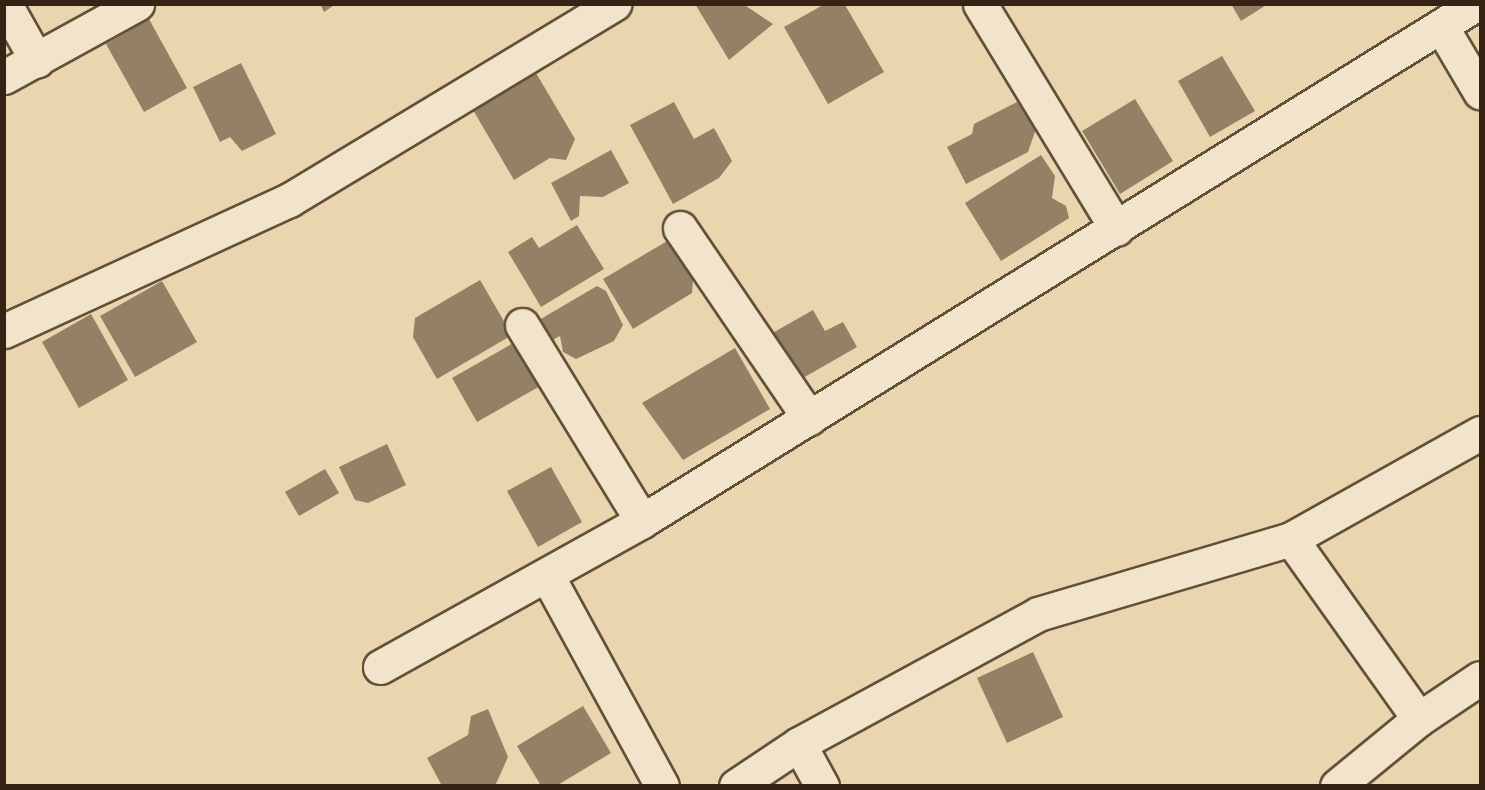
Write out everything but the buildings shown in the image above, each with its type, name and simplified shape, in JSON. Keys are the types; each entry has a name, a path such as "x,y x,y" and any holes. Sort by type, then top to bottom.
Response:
{"street":[{"path":"5,4 37,61"},
{"path":"4,77 37,61 137,4"},
{"path":"4,331 289,200 614,4"},
{"path":"980,4 1117,229"},
{"path":"380,667 548,577 642,521 1117,229 1476,4"},
{"path":"1441,26 1480,92"},
{"path":"680,228 809,418"},
{"path":"522,325 642,521"},
{"path":"736,786 799,744 1038,614 1291,539 1480,433"},
{"path":"1291,539 1419,719"},
{"path":"548,577 662,786"},
{"path":"1337,786 1419,719 1480,678"},
{"path":"799,744 822,786"}]}
